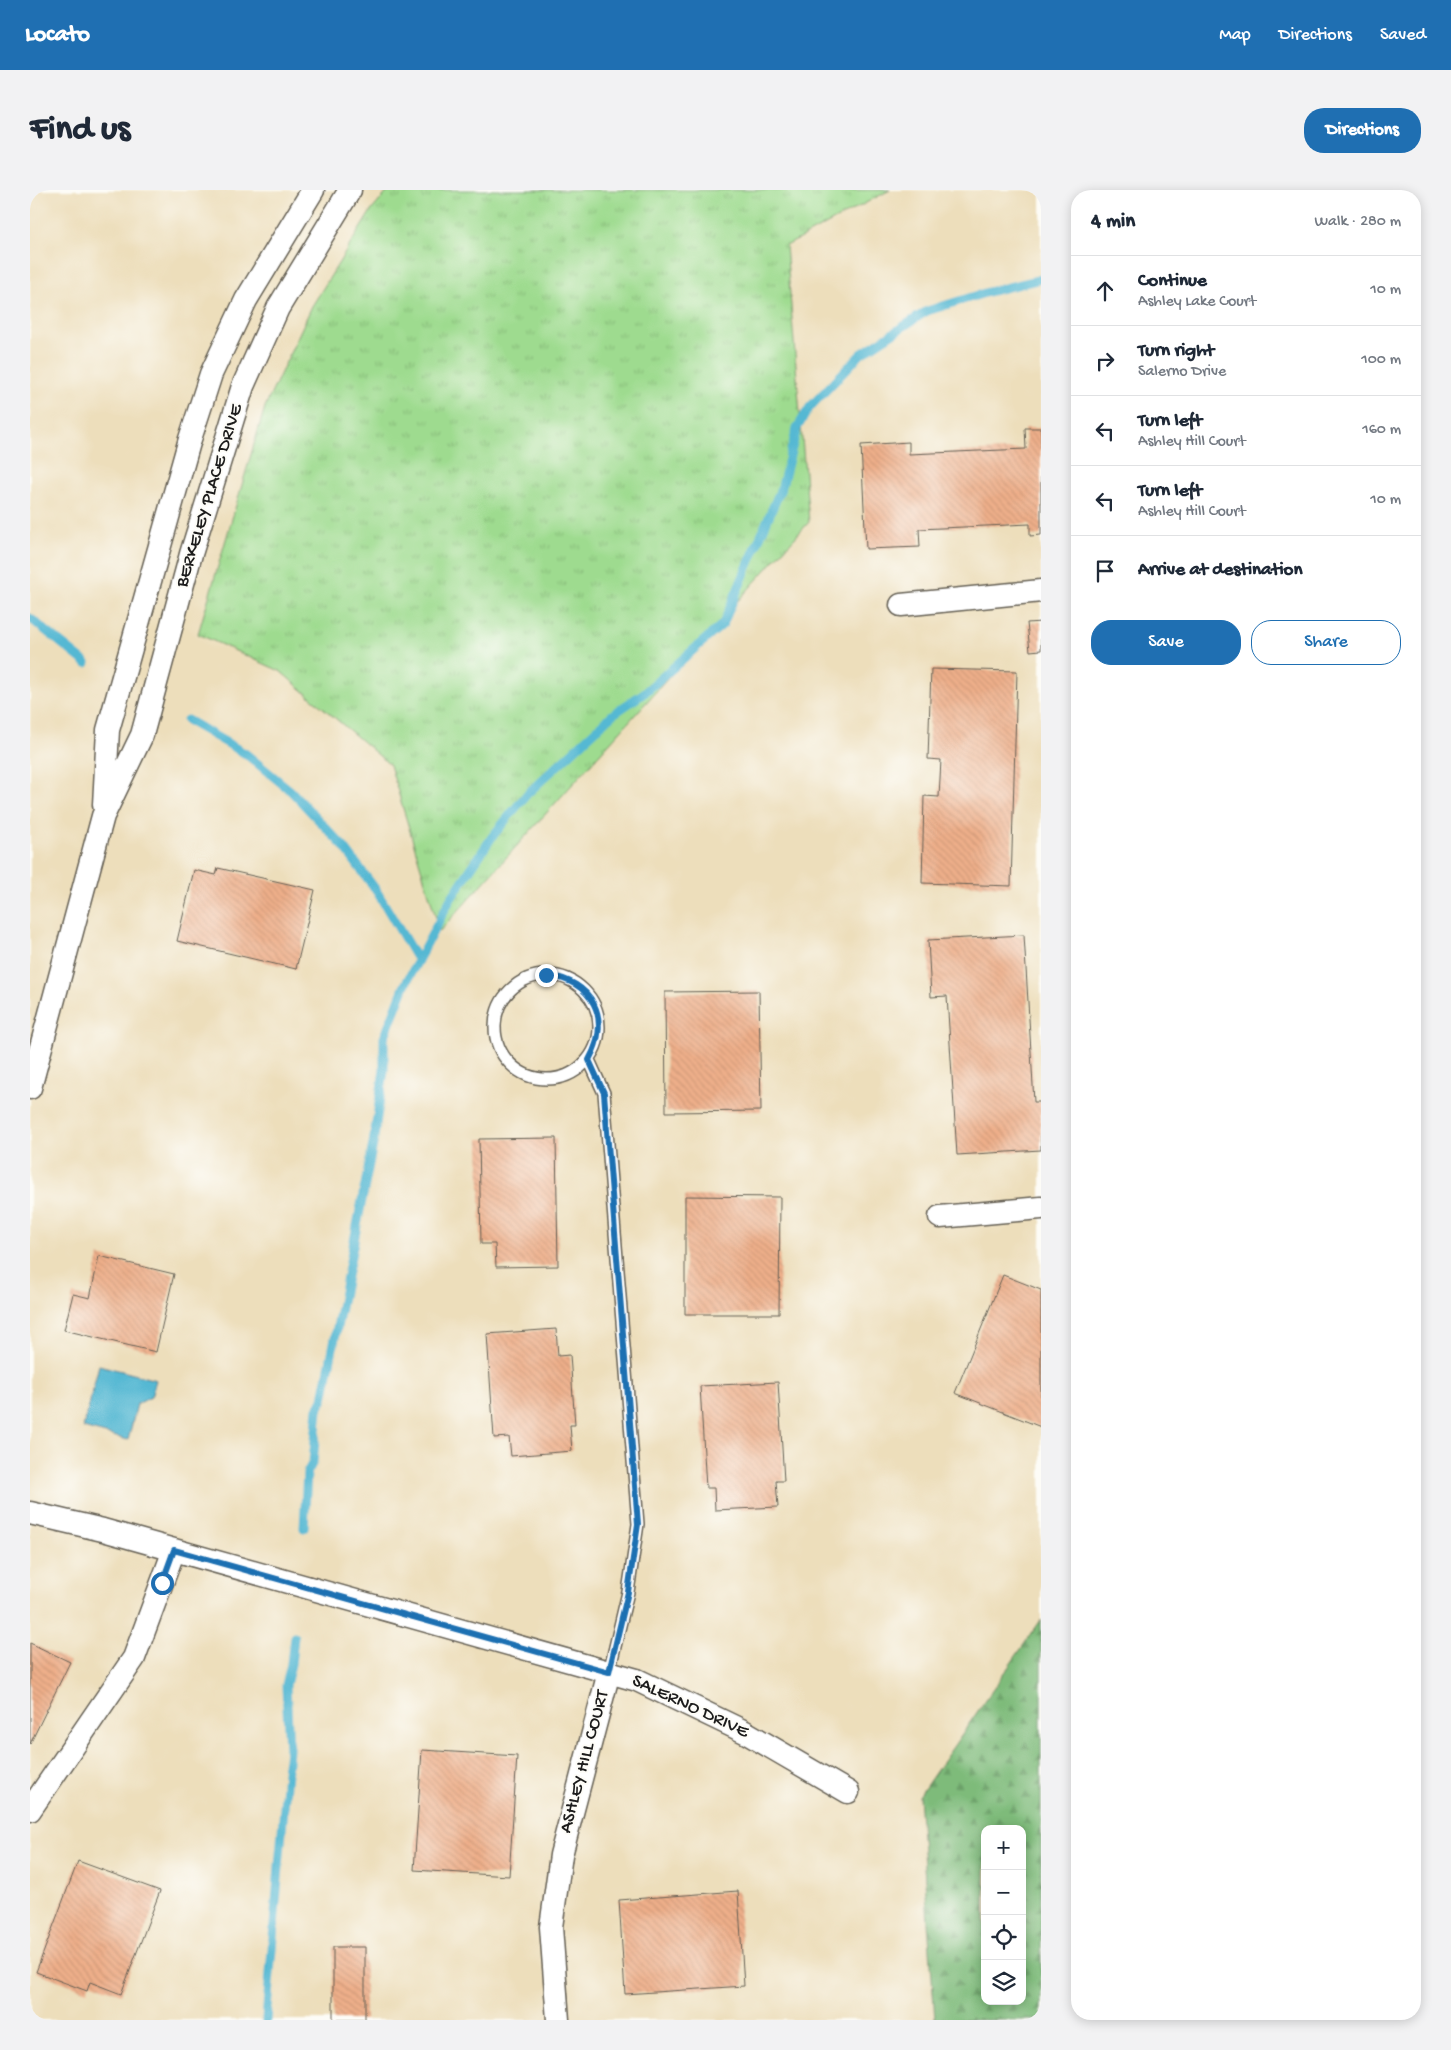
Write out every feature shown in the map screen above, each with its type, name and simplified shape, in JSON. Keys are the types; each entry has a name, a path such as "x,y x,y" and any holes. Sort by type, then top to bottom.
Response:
{"street":[{"name":"BERKELEY PLACE DRIVE","path":"103,816 108,730 190,438 213,370 246,300 313,190"},
{"name":"BERKELEY PLACE DRIVE","path":"30,1088 103,816 142,735 191,554 246,379 278,308 350,190"},
{"path":"213,370 246,379"},
{"path":"901,605 1041,591"},
{"path":"940,1217 1041,1208"},
{"name":"SALERNO DRIVE","path":"30,1513 103,1530 637,1680 745,1732 848,1792"},
{"path":"30,1810 134,1658 174,1550"},
{"name":"ASHLEY HILL COURT","path":"558,2020 551,1927 560,1855 609,1672"}],"lane":[{"path":"546,975 563,977 578,985 590,996 598,1011 600,1028 597,1045 589,1060 576,1072 560,1078 542,1080 524,1075 510,1064 500,1050 495,1033 496,1015 503,999 515,986 530,978 546,975"},
{"name":"ASHLEY HILL COURT","path":"589,1060 604,1093 638,1524 628,1592 609,1672"}],"green space":[{"path":"389,190 890,190 786,246 809,522 440,931 390,765 280,671 198,634 265,407 312,306 371,211"},
{"path":"1041,1620 1041,2020 935,2020 919,1796"}],"water":[{"path":"99,1365 156,1380 151,1397 137,1404 128,1440 83,1428"}],"building":[{"path":"1025,428 1041,428 1041,535 1030,536 1030,524 919,529 920,547 866,549 861,445 909,442 909,454 1026,449"},
{"path":"1041,622 1041,650 1030,651 1027,623"},
{"path":"931,669 1017,671 1011,886 922,883 924,796 939,797 941,760 928,759"},
{"path":"218,868 315,890 296,969 177,941 194,870 216,875"},
{"path":"1024,935 1034,1102 1041,1102 1041,1150 957,1155 947,996 931,997 928,940"},
{"path":"759,991 761,1111 666,1112 665,992"},
{"path":"556,1138 558,1266 496,1267 495,1244 481,1244 479,1139"},
{"path":"685,1196 780,1197 779,1314 685,1314"},
{"path":"99,1256 174,1274 156,1352 64,1330 73,1294 90,1298"},
{"path":"1003,1275 1041,1290 1041,1427 955,1393"},
{"path":"556,1329 558,1356 570,1355 575,1425 570,1425 572,1451 511,1456 509,1437 494,1438 487,1334"},
{"path":"778,1382 784,1481 776,1481 778,1507 715,1510 714,1488 706,1488 700,1386"},
{"path":"30,1643 70,1662 30,1744"},
{"path":"422,1750 517,1756 509,1876 414,1870"},
{"path":"78,1861 160,1891 121,1994 90,1982 87,1991 36,1972"},
{"path":"738,1891 744,1986 625,1994 619,1900"},
{"path":"333,1947 365,1947 365,2020 333,2020"}],"waterway":[{"path":"304,1528 307,1473 313,1462 318,1409 323,1399 373,1144 384,1070 384,1038 405,985 450,900 492,837 527,794 612,715 644,693 723,624 782,486 797,428 810,407 861,354 927,311 988,292 1041,279"},
{"path":"30,618 86,663"},
{"path":"187,720 246,754 291,791 344,847 376,890 418,961"},
{"path":"266,2020 289,1749 286,1685 294,1637"}],"route":[{"path":"162,1583 174,1550 609,1672 628,1592 638,1524 604,1093 589,1060 597,1045 600,1028 598,1011 590,996 578,985 563,977 546,975"}]}
